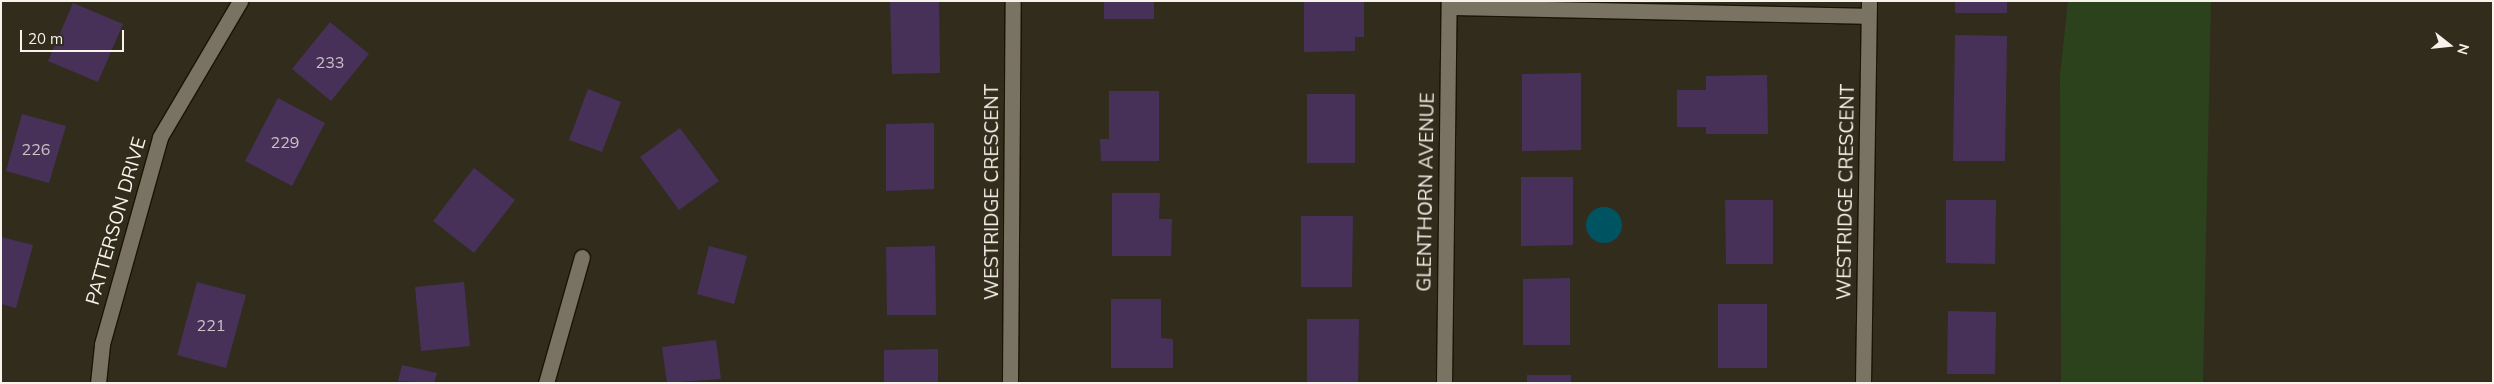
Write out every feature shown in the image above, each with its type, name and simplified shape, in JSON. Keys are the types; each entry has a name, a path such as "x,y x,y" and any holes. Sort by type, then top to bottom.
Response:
{"street":[{"name":"PATTERSON DRIVE","path":"98,383 102,344 160,137 240,1"},
{"name":"WESTRIDGE CRESCENT","path":"1010,383 1013,1"},
{"path":"1449,4 1868,8"},
{"name":"GLENTHORN AVENUE","path":"1444,383 1449,4"},
{"name":"WESTRIDGE CRESCENT","path":"1863,383 1868,8"},
{"path":"546,383 582,257"}],"green space":[{"path":"2068,1 2211,1 2203,383 2061,383 2060,75"}],"water":[{"path":"1604,207 1611,208 1617,212 1621,218 1621,232 1617,238 1611,242 1604,243 1597,242 1591,238 1587,232 1586,225 1587,218 1591,212 1597,208"}],"building":[{"path":"939,1 940,73 892,74 890,2"},
{"path":"1104,1 1154,1 1154,19 1104,19"},
{"path":"1304,1 1364,1 1364,37 1355,37 1355,51 1304,52"},
{"path":"1955,1 2007,1 2007,13 1955,13"},
{"path":"73,3 123,24 98,82 48,61"},
{"path":"330,22 369,54 331,101 292,69"},
{"path":"1955,35 2007,36 2005,161 1953,161"},
{"path":"1581,73 1581,150 1522,151 1522,74"},
{"path":"1767,75 1768,134 1706,134 1706,127 1677,127 1677,90 1706,90 1706,76"},
{"path":"588,89 621,102 602,152 569,140"},
{"path":"1109,91 1159,91 1159,161 1101,161 1100,139 1109,139"},
{"path":"1307,94 1355,94 1355,163 1307,163"},
{"path":"278,98 325,123 292,186 245,161"},
{"path":"22,114 66,126 49,183 6,171"},
{"path":"934,123 934,189 886,191 886,124"},
{"path":"680,128 719,181 679,210 640,157"},
{"path":"474,168 515,200 474,253 433,221"},
{"path":"1521,177 1573,177 1573,245 1521,246"},
{"path":"1112,193 1160,193 1159,219 1172,219 1171,256 1112,256"},
{"path":"1725,200 1773,200 1773,264 1726,264"},
{"path":"1946,200 1996,200 1995,264 1946,263"},
{"path":"1301,216 1353,216 1352,287 1301,287"},
{"path":"1,237 33,245 16,308 1,304"},
{"path":"709,246 747,256 734,304 697,294"},
{"path":"935,246 936,315 887,315 886,247"},
{"path":"1570,278 1570,345 1523,345 1523,279"},
{"path":"197,282 246,295 226,368 177,355"},
{"path":"464,282 470,346 421,351 415,287"},
{"path":"1111,299 1161,299 1161,338 1173,339 1173,368 1111,368"},
{"path":"1718,304 1767,304 1767,368 1718,368"},
{"path":"1948,311 1996,312 1995,374 1947,374"},
{"path":"1307,319 1359,319 1358,383 1307,383"},
{"path":"716,340 721,379 667,383 662,347"},
{"path":"938,349 938,383 884,383 884,350"},
{"path":"402,365 437,373 434,383 398,381"},
{"path":"1527,375 1571,375 1571,383 1527,383"}]}
